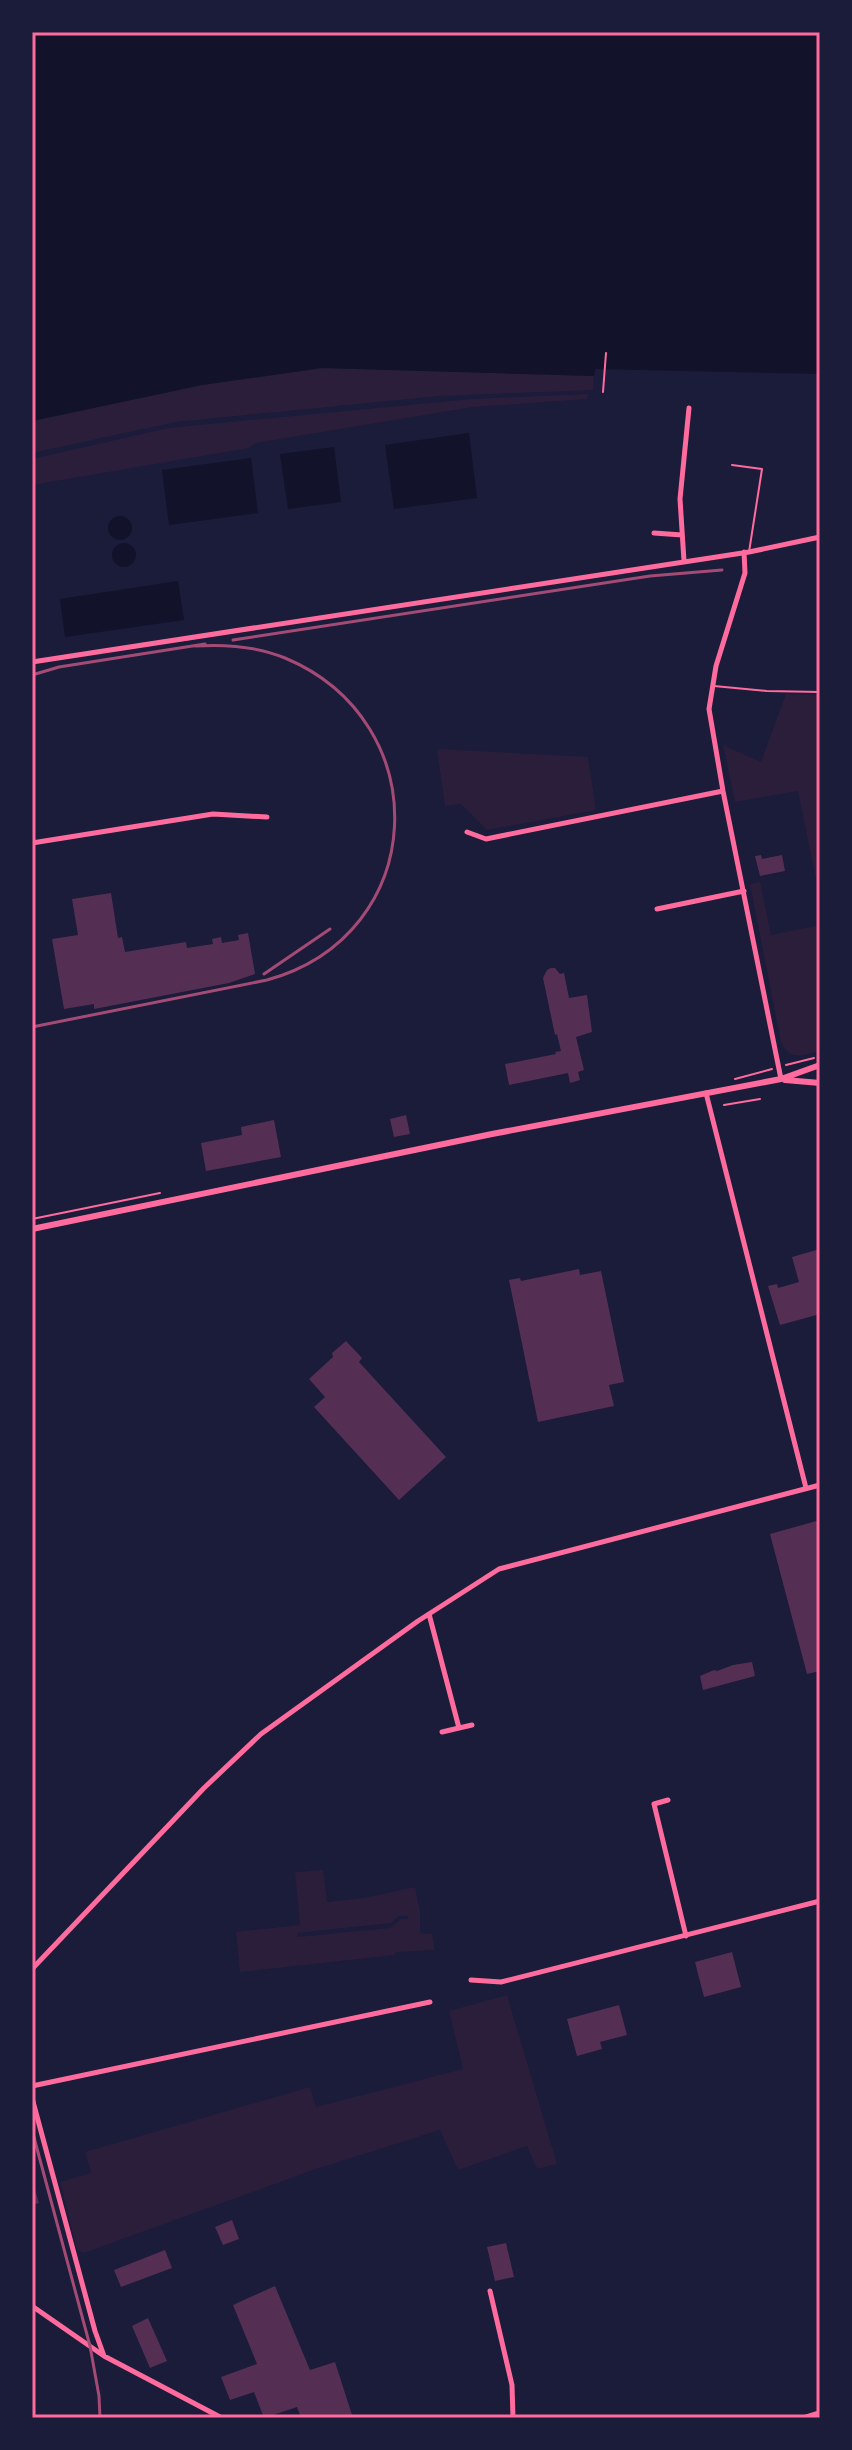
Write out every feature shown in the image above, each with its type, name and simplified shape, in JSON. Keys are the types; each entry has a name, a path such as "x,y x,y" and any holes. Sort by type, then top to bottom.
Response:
{"main road":[{"path":"32,1229 781,1079 820,1065"},
{"path":"781,1079 820,1083"},
{"path":"804,2418 820,2413"}],"street":[{"path":"684,561 680,499 689,408"},
{"path":"654,533 682,535"},
{"path":"32,662 746,552 820,537"},
{"path":"746,552 745,573 712,685 709,709 781,1079"},
{"path":"467,832 486,839 723,791"},
{"path":"32,843 213,814 267,817"},
{"path":"657,909 744,891"},
{"path":"706,1093 806,1488"},
{"path":"32,1969 233,1759 288,1714 429,1614 499,1569 820,1485"},
{"path":"429,1614 459,1728"},
{"path":"442,1732 472,1725"},
{"path":"668,1800 654,1804 686,1936"},
{"path":"471,1980 501,1982 820,1901"},
{"path":"32,2086 430,2002"},
{"path":"32,2098 104,2356"},
{"path":"490,2291 512,2385 513,2418"},
{"path":"32,2306 104,2356 222,2418"}],"lane":[{"path":"732,465 762,469 746,552"},
{"path":"712,685 767,691 820,692"}],"path":[{"path":"603,392 606,353"},
{"path":"731,1079 820,1056"},
{"path":"724,1105 760,1099"}],"shaded area":[{"path":"32,32 820,32 820,374 595,369 594,376 322,368 202,385 32,421"},
{"path":"322,368 594,376 593,390 439,396 176,422 32,453 32,421 202,385"},
{"path":"588,394 587,399 473,407 32,485 32,459 168,428 472,399"},
{"path":"469,433 477,498 394,509 385,445"},
{"path":"334,447 341,502 288,509 280,454"},
{"path":"251,458 258,513 169,525 162,470"},
{"path":"120,516 128,520 132,528 128,536 120,540 112,536 108,528 112,520"},
{"path":"124,543 132,547 136,555 132,563 124,567 116,563 112,555 116,547"},
{"path":"178,581 184,620 65,637 60,599"},
{"path":"786,694 820,695 820,899 798,791 735,802 723,745 761,762"},
{"path":"437,749 588,757 596,810 487,830 461,804 445,806"},
{"path":"760,882 771,935 820,925 820,1051 793,1055 781,1042 750,884"},
{"path":"323,1870 327,1902 415,1887 420,1933 432,1934 435,1950 240,1972 236,1932 300,1925 295,1872","holes":["399,1916 409,1919 401,1919 390,1928 297,1937 297,1933 391,1923"]},
{"path":"507,1995 557,2164 537,2169 527,2146 458,2170 440,2130 313,2170 84,2253 77,2250 60,2182 91,2173 85,2152 310,2087 316,2107 463,2069 449,2011"}],"building":[{"path":"761,855 762,859 782,855 785,871 760,876 755,856"},
{"path":"111,893 118,938 122,937 125,952 186,942 187,948 213,944 212,939 221,937 222,943 239,940 238,935 248,933 255,974 229,983 94,1009 94,1004 64,1009 52,939 78,935 72,899"},
{"path":"551,968 564,973 569,998 587,995 592,1032 576,1037 584,1070 578,1072 580,1080 570,1083 568,1073 509,1085 505,1064 561,1051 543,978"},
{"path":"406,1115 410,1134 394,1137 390,1119"},
{"path":"274,1120 281,1157 206,1171 201,1143 242,1135 241,1127"},
{"path":"820,1249 820,1314 780,1325 768,1286 777,1284 778,1288 799,1282 792,1257"},
{"path":"579,1269 580,1275 601,1271 624,1382 609,1385 614,1406 538,1422 509,1280 520,1278 521,1281"},
{"path":"346,1341 362,1358 359,1362 446,1457 399,1500 314,1407 325,1397 309,1379"},
{"path":"820,1520 820,1671 807,1674 770,1534"},
{"path":"752,1662 755,1676 703,1690 700,1676"},
{"path":"732,1952 741,1987 704,1997 695,1962"},
{"path":"619,2005 627,2035 600,2042 602,2049 577,2056 567,2019"},
{"path":"32,2180 39,2203 32,2205"},
{"path":"232,2220 239,2239 223,2245 215,2227"},
{"path":"506,2243 514,2277 495,2281 487,2247"},
{"path":"165,2250 172,2268 121,2287 114,2270"},
{"path":"275,2286 310,2370 335,2362 353,2418 301,2418 297,2407 264,2418 254,2392 230,2400 221,2377 257,2364 233,2305"},
{"path":"148,2318 167,2361 150,2368 132,2326"}],"railway":[{"path":"233,640 650,576 722,570"},
{"path":"32,675 59,667 205,644"},
{"path":"32,1027 267,980 321,956 360,920 385,875 394,826 390,776 370,729 335,688 285,658 241,647 195,646"},
{"path":"264,974 330,929"},
{"path":"32,2130 90,2346 100,2418"}]}
